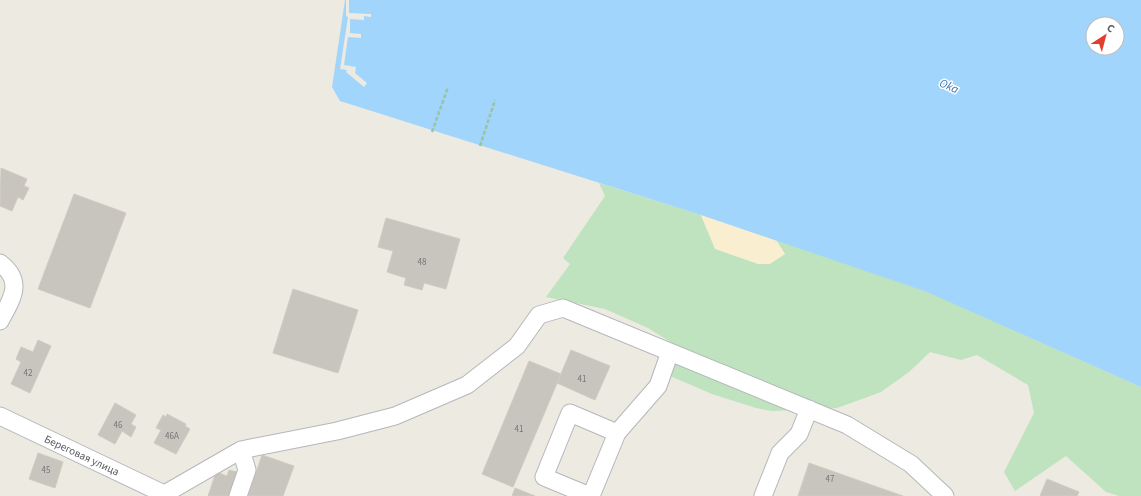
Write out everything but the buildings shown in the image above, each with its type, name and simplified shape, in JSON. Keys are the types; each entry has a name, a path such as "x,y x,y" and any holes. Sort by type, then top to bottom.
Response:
{"street":[{"path":"0,264 5,267 14,280 14,294 0,321"},
{"path":"162,495 241,450 337,432 395,416 467,385 517,346 539,315 563,308 847,425 911,464 945,496"},
{"path":"617,433 570,413 544,477 591,496 617,433 658,386 670,352"},
{"path":"763,496 780,453 799,434 809,409"},
{"name":"Береговая улица","path":"0,416 162,495"},
{"path":"238,496 247,470 241,450"}],"path":[{"path":"432,132 448,87"},
{"path":"480,146 495,100"}],"green space":[{"path":"599,183 701,215 707,230 785,254 776,240 928,292 1141,387 1141,496 1119,496 1106,492 1066,456 1015,491 1004,472 1034,413 1028,385 977,355 961,360 930,352 909,372 881,392 837,408 772,411 756,408 712,394 663,373 685,351 648,328 605,309 546,297 570,264 563,258 605,196"}],"sand":[{"path":"701,215 776,240 785,254 770,264 758,264 715,249"}],"water":[{"name":"Oka","path":"345,0 1141,0 1141,387 927,292 701,215 340,101 332,87"}],"pier":[{"path":"346,0 349,0 349,13 371,14 371,17 364,16 364,20 350,19 350,33 361,34 361,38 348,37 344,65 356,67 355,73 367,83 364,87 346,72 347,70 340,69 348,17 346,16"}]}
